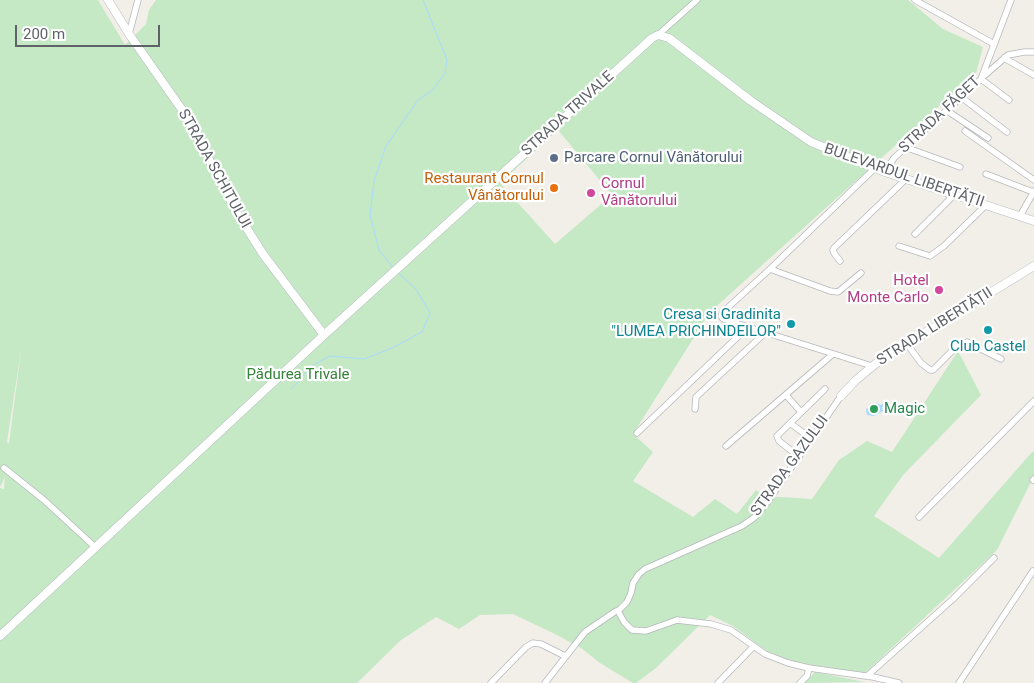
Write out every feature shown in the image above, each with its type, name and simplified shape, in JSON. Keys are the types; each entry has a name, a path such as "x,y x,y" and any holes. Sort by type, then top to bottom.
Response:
{"main road":[{"name":"STRADA SCHITULUI","path":"108,0 129,34 185,114 237,214 324,335"},
{"name":"BULEVARDUL LIBERTĂȚII","path":"658,35 669,38 751,101 811,142 885,172 1034,221"},
{"name":"STRADA TRIVALE","path":"0,636 324,335 646,43 658,35"},
{"name":"STRADA LIBERTĂȚII","path":"841,396 850,385 872,366 1034,266"}],"street":[{"path":"129,34 138,0"},
{"name":"STRADA TRIVALE","path":"658,35 697,0"},
{"path":"915,0 994,44"},
{"name":"STRADA FĂGET","path":"885,172 894,158 983,78 1011,0"},
{"path":"1009,100 983,78 1004,58 1013,53 1032,52"},
{"path":"1004,58 1034,74"},
{"path":"961,97 1007,132"},
{"path":"946,110 988,138"},
{"path":"965,131 1034,180"},
{"path":"906,147 960,166"},
{"path":"872,366 723,319 720,316 722,312 770,269 875,168"},
{"path":"986,174 1034,192 1020,216"},
{"path":"840,261 832,250 906,179"},
{"path":"915,234 955,194"},
{"path":"899,246 930,256 944,246 986,205"},
{"path":"770,269 830,291 838,292 861,273"},
{"path":"637,433 748,327"},
{"path":"695,409 696,397 766,332"},
{"path":"907,344 921,363 930,370 933,370 957,346 967,342 1001,359"},
{"path":"726,446 833,354"},
{"path":"794,452 777,438 779,433 825,389"},
{"path":"786,395 801,412"},
{"name":"STRADA GAZULUI","path":"618,612 630,598 635,579 645,570 742,526 755,517 841,396"},
{"path":"919,517 1034,401"},
{"path":"1028,406 1034,412"},
{"path":"790,423 810,438"},
{"path":"4,468 44,500 95,547"},
{"path":"867,676 953,599 994,558"},
{"path":"959,683 1033,571"},
{"path":"545,683 585,632 616,611 632,630 646,630 677,620 711,624 731,630 774,658 809,668 867,676 898,683"},
{"path":"491,683 526,647 533,644 540,644 565,656"},
{"path":"718,683 754,646"},
{"path":"800,683 807,676 809,668"}],"green space":[{"name":"Pădurea Trivale","path":"0,0 98,0 125,45 146,24 149,10 156,0 908,0 943,29 983,47 976,73 710,312 633,434 653,452 633,481 693,517 715,499 737,514 756,490 764,496 812,499 839,460 867,441 892,452 958,351 981,395 903,475 874,516 939,558 1033,451 1034,476 997,550 865,673 786,661 768,652 733,626 710,615 656,668 636,683 633,683 600,663 581,648 513,614 480,615 459,629 436,617 401,640 357,683 0,683 0,488 4,489 5,477 0,487","holes":["558,130 612,195 555,244 500,183","22,344 9,443 9,444 7,442"]},
{"path":"815,672 864,682 805,683"}],"water":[{"name":"Magic","path":"876,403 881,405 884,403 886,407 882,407 883,411 874,416 867,415 866,409 876,406"}],"waterway":[{"path":"394,269 379,250 370,215 374,181 386,146 418,100 433,90 445,73 447,60 423,0"},
{"path":"291,389 313,365 330,356 364,359 392,348 422,332 430,313 416,289 397,272"}],"place":[{"name":"Parcare Cornul Vânătorului","path":"554,158"},
{"name":"Restaurant Cornul Vânătorului","path":"554,188"},
{"name":"Cornul Vânătorului","path":"591,193"},
{"name":"Hotel Monte Carlo","path":"939,290"},
{"name":"Cresa si Gradinita \"LUMEA PRICHINDEILOR\"","path":"791,324"},
{"name":"Club Castel","path":"988,330"},
{"name":"Magic","path":"874,409"}]}
